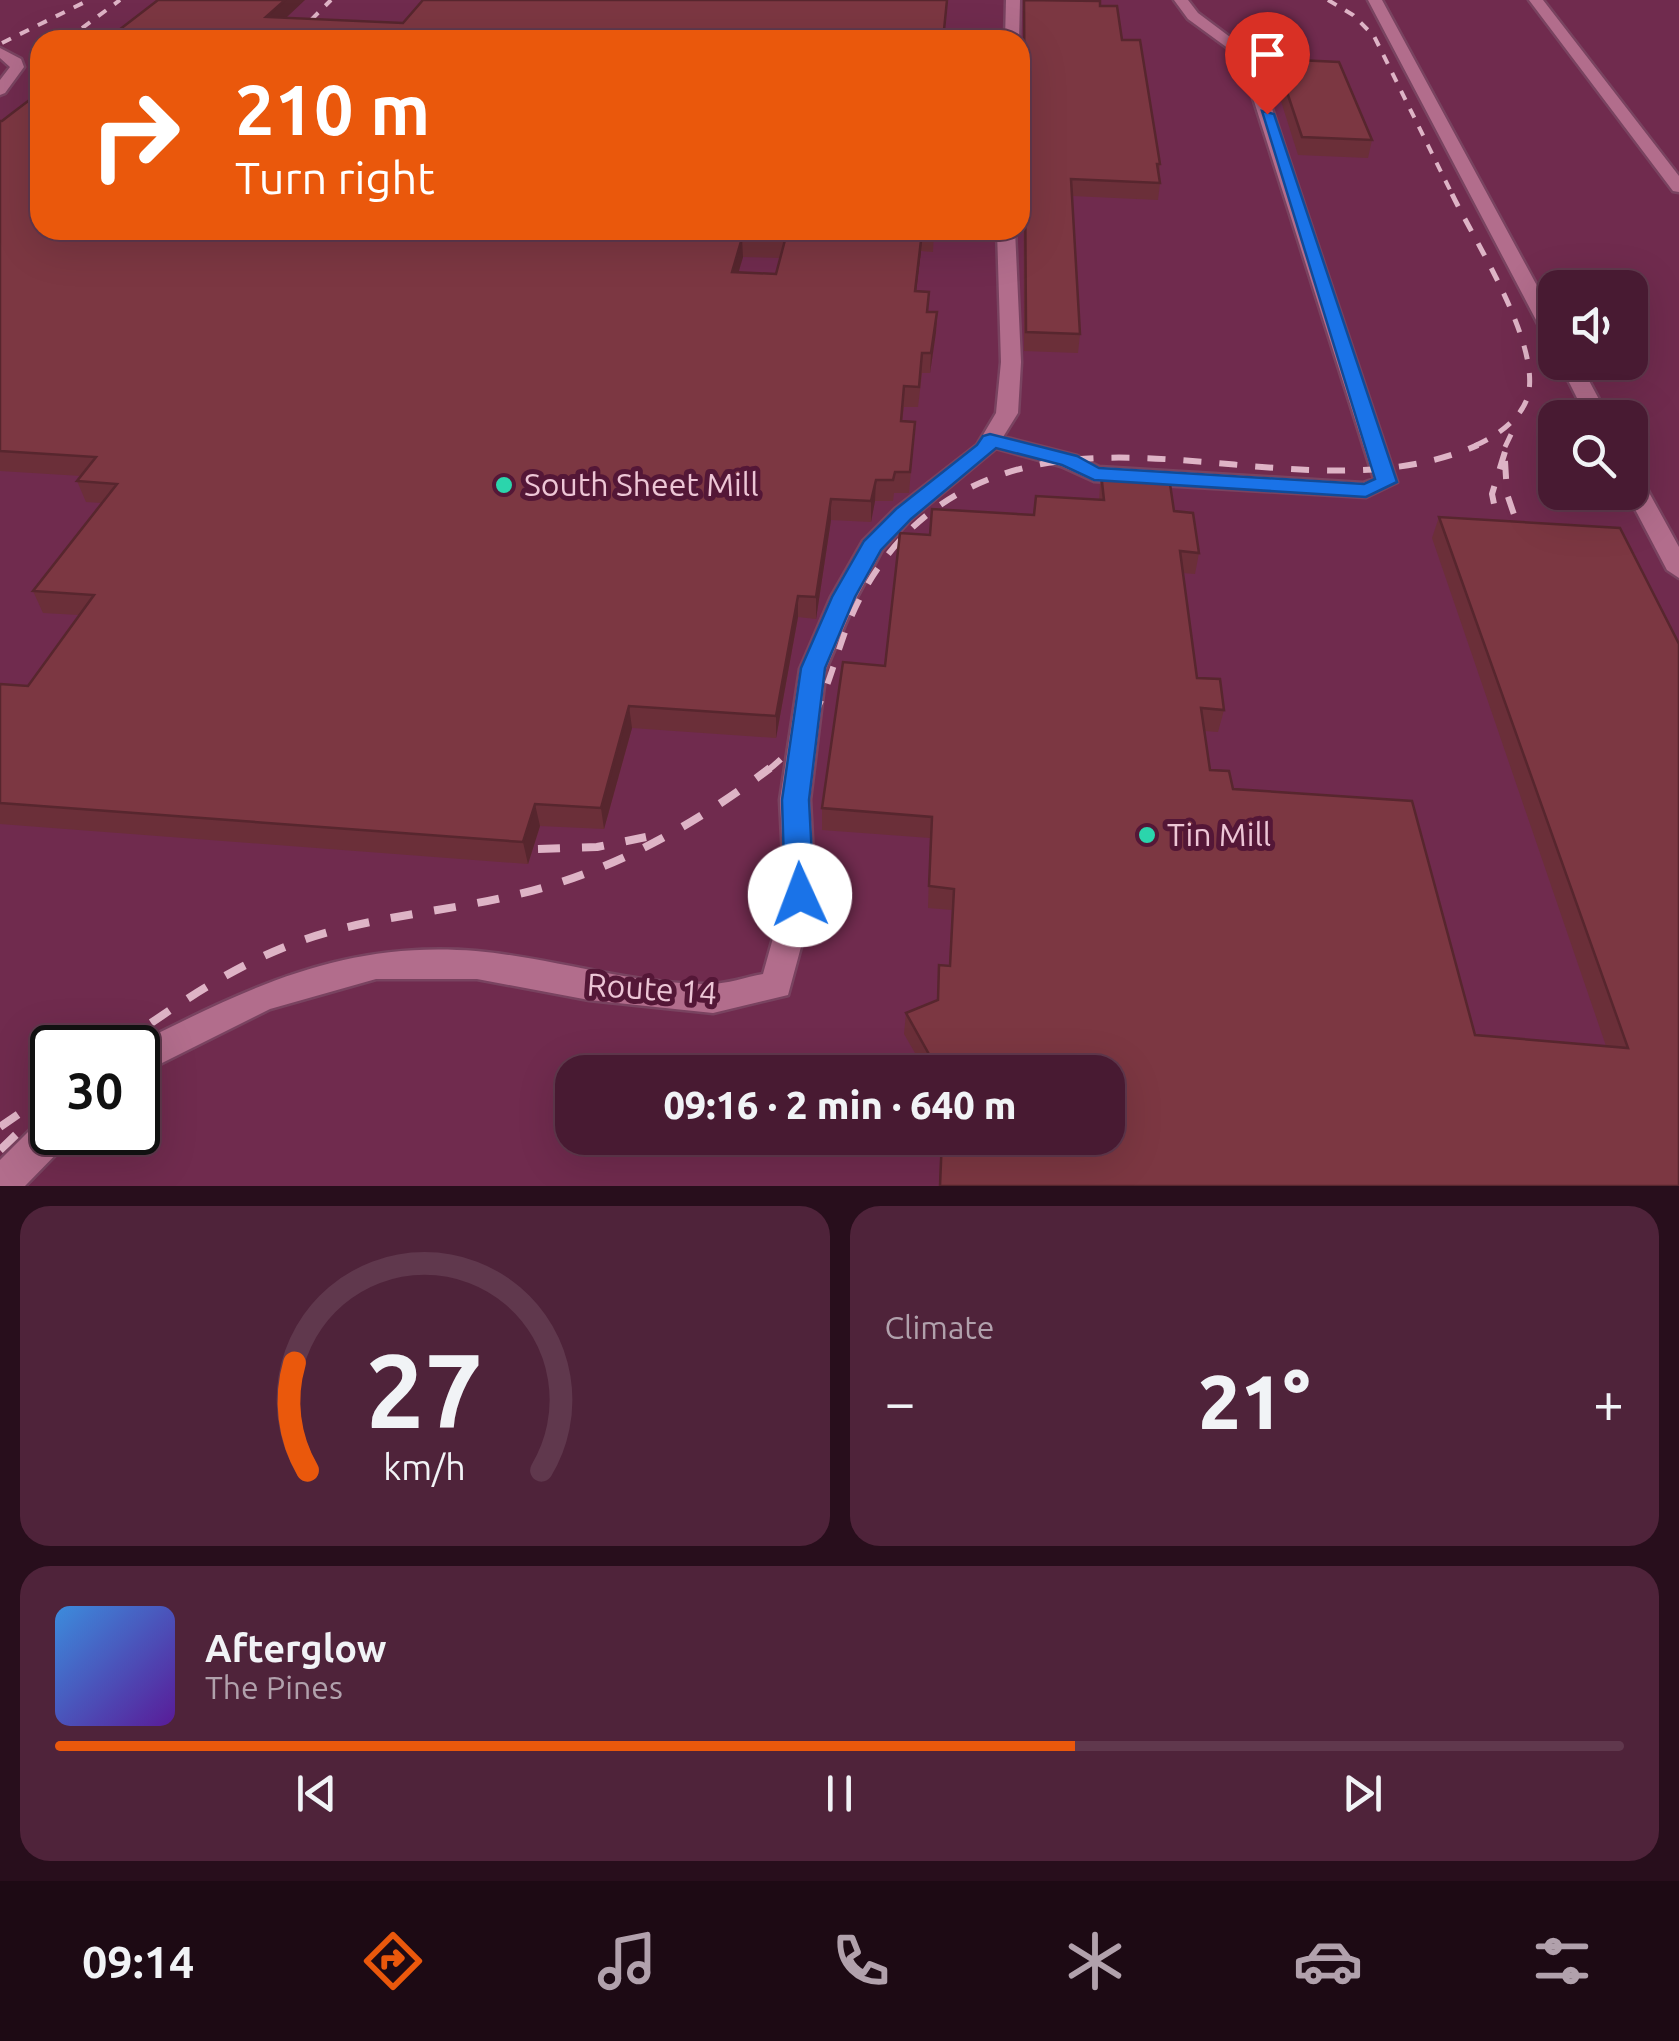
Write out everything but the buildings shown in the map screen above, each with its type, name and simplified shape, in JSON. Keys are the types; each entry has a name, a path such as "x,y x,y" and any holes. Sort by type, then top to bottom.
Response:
{"street":[{"path":"1012,30 1013,0"},
{"path":"990,440 1070,461 1094,474 1366,490 1386,482 1247,55 1193,16 1181,0"},
{"path":"1376,0 1538,305"},
{"path":"1536,0 1679,186"},
{"path":"0,52 10,56 17,67 0,90"},
{"name":"Route 14","path":"160,1049 262,996 376,965 477,965 589,986 713,999 776,985 800,895 796,800 813,668 844,597 872,546 904,514 985,449 1007,413 1011,362 1006,240"},
{"path":"1647,510 1679,570"},
{"path":"2,1186 30,1152"}],"shaded area":[{"path":"0,0 1679,0 1679,1186 0,1186"}],"railway":[{"path":"2,43 89,0"},
{"path":"80,30 120,0"},
{"path":"301,30 331,0"},
{"path":"1328,0 1353,15 1374,36 1452,194"},
{"path":"1452,194 1516,321 1529,374 1528,396 1519,413 1498,433 1473,447"},
{"path":"1505,447 1515,426"},
{"path":"1473,447 1478,445"},
{"path":"1501,539 1492,494 1507,445"},
{"path":"767,771 809,725 860,598 881,564 920,520 998,476 1064,461 1133,458 1344,470 1412,465 1473,447"},
{"path":"1505,461 1507,494 1523,541"},
{"path":"148,1025 255,960 306,939 355,925 506,897 612,863 678,830 770,768"},
{"path":"538,849 597,847 646,837"},
{"path":"0,1127 30,1106"},
{"path":"0,1150 30,1121"}],"place":[{"name":"South Sheet Mill","path":"504,485"},
{"name":"Tin Mill","path":"1147,835"}],"route":[{"path":"800,895 796,800 813,668 844,597 872,546 904,514 985,449 990,440 1070,461 1094,474 1366,490 1386,482 1267,114"}]}
